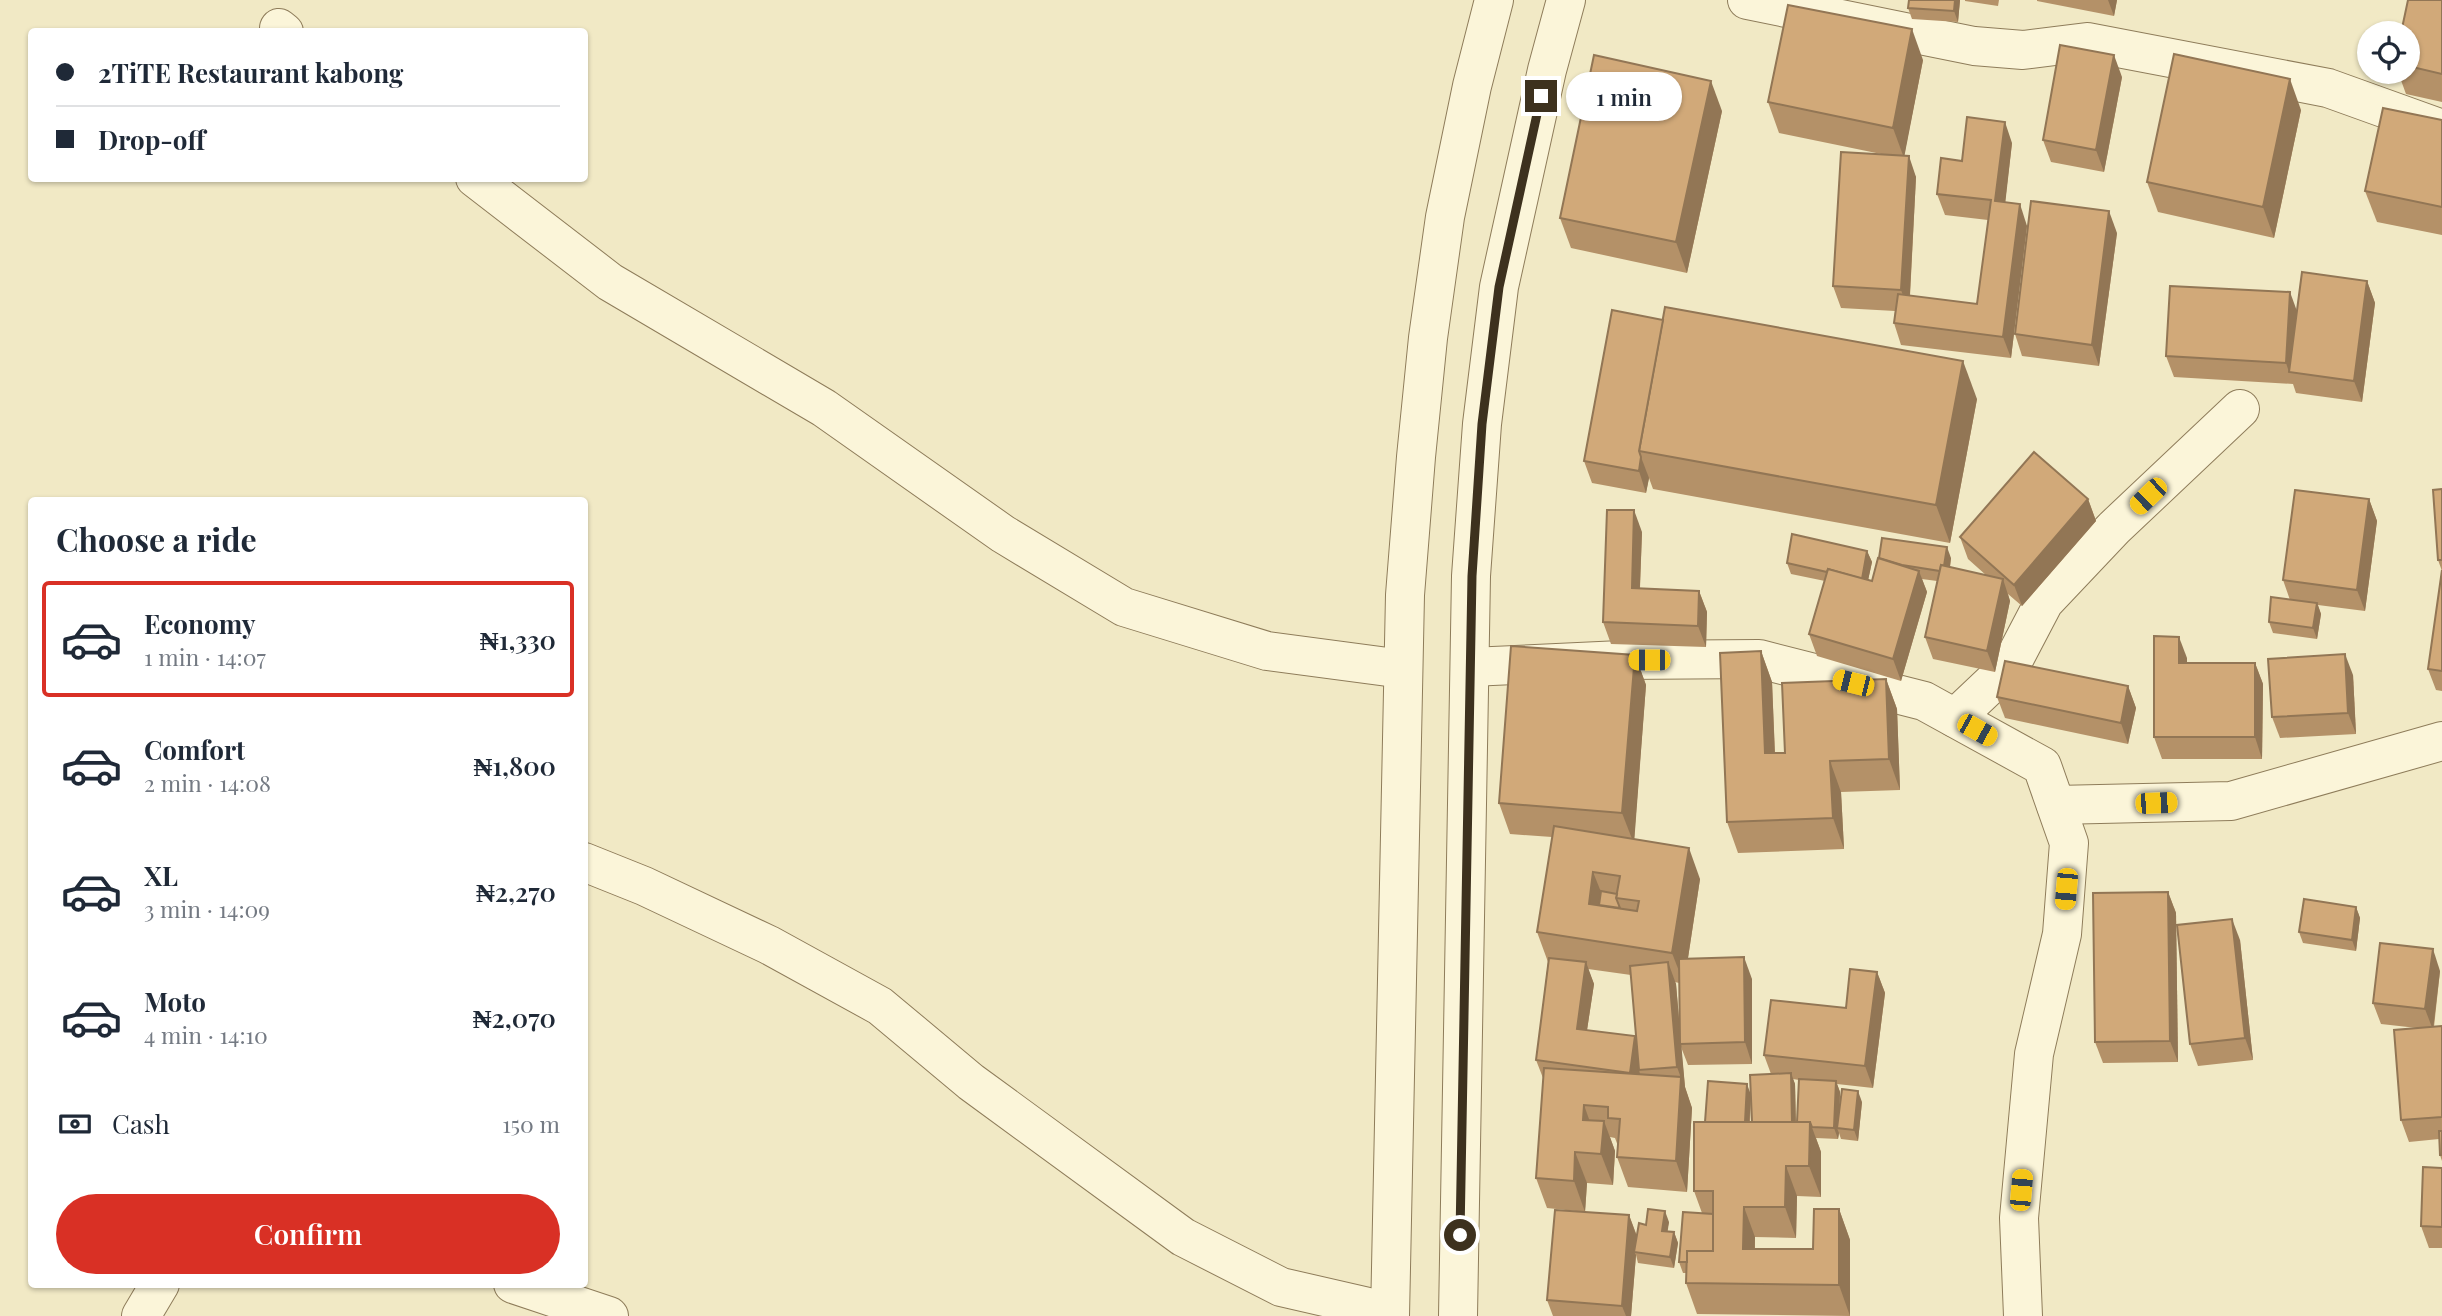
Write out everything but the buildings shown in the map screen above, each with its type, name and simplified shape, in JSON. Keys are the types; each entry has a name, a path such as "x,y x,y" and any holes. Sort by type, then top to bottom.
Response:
{"street":[{"path":"588,864 644,886 769,945 880,1006 971,1082 1183,1237 1281,1287 1390,1314 1405,595 1428,338 1445,217 1472,86 1494,0"},
{"path":"1458,1316 1472,576 1482,424 1499,287 1547,70 1566,0"},
{"path":"1747,0 1974,46 2023,50 2087,42 2328,88 2442,129"},
{"path":"480,182 610,282 824,408 1003,534 1124,607 1267,651 1403,669"},
{"path":"1955,718 2011,665 2044,602 2114,528 2240,409"},
{"path":"1470,667 1621,660 1759,659 1924,701 2042,766 2070,843 2062,934 2034,1054 2019,1217 2023,1316"},
{"path":"2056,806 2231,801 2442,741"},
{"path":"141,1316 158,1288"},
{"path":"525,1288 610,1316"}],"route":[{"path":"1460,1235 1472,576 1482,424 1499,287 1541,96"}]}
